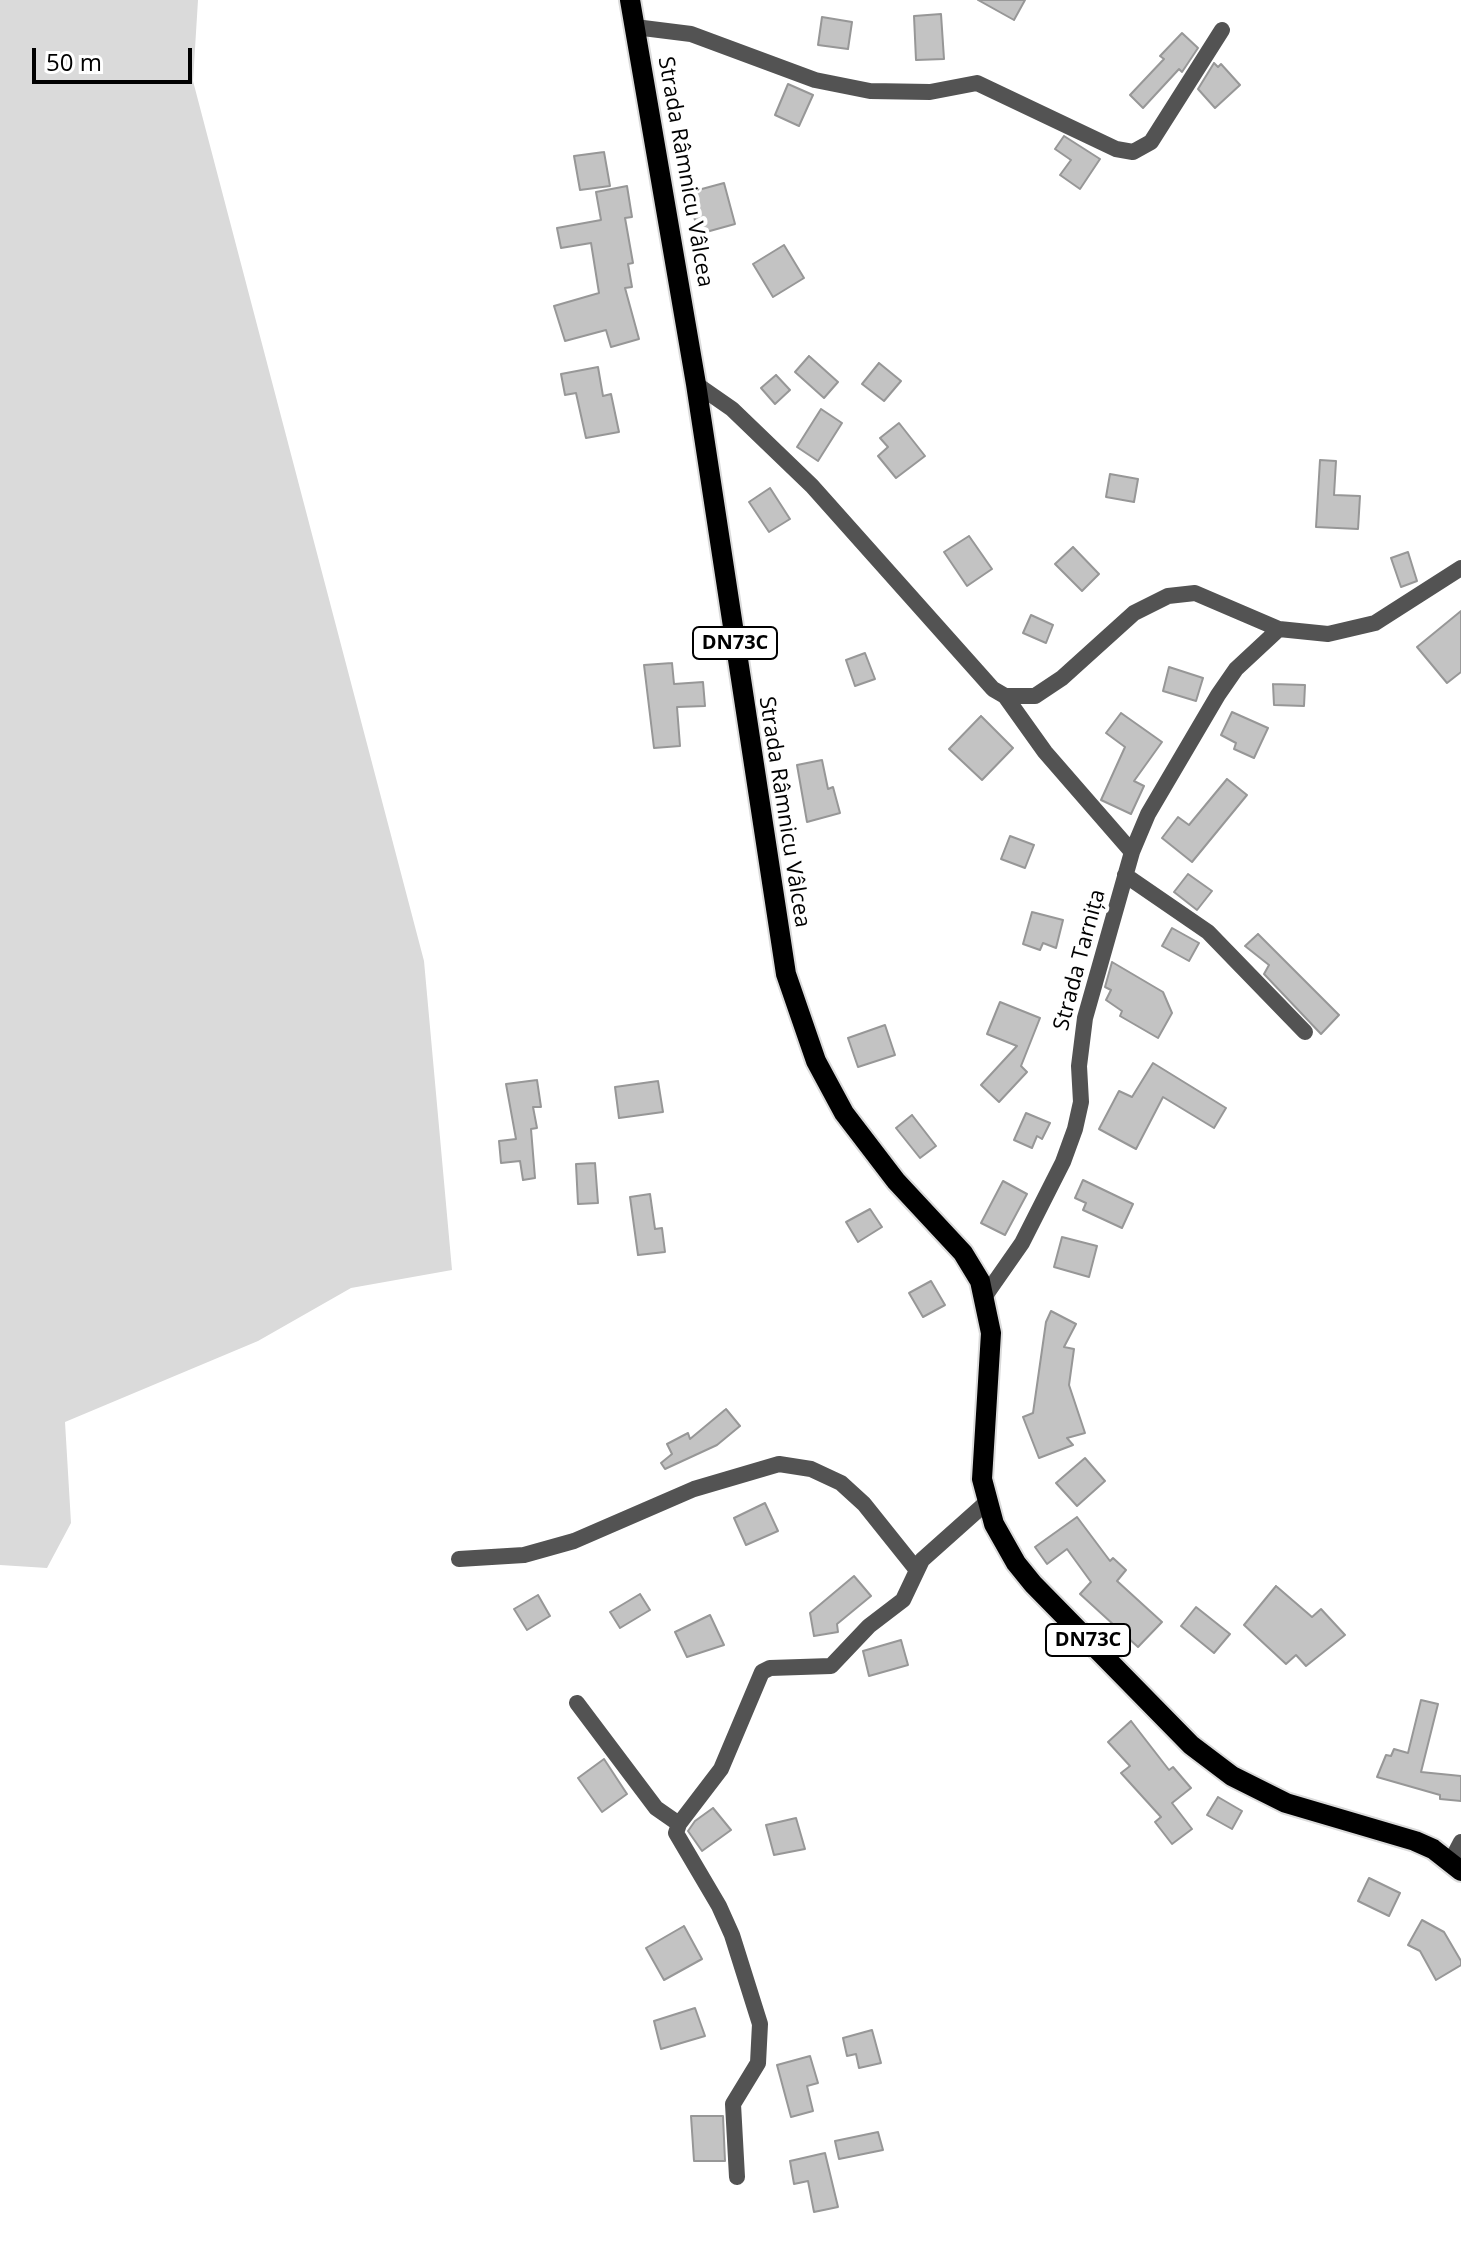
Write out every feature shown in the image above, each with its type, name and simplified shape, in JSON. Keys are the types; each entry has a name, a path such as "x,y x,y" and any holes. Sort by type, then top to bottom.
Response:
{"main road":[{"name":"Strada Râmnicu Vâlcea","path":"630,0 696,384 778,933 798,1015 816,1061 844,1113 896,1181 963,1253 985,1296 991,1333 982,1454 987,1502 1004,1543 1033,1584 1191,1745 1232,1776 1286,1803 1415,1841 1458,1858"}],"street":[{"name":"Strada Râmnicu Vâlcea","path":"635,27 691,34 815,80 870,91 930,92 977,83 1116,149 1133,152 1151,142 1222,30"},
{"path":"696,384 732,409 812,486 993,689 1005,696 1038,743 1132,852"},
{"path":"1005,696 1035,696 1062,678 1134,613 1168,596 1195,593 1279,629 1328,634 1375,623 1461,568"},
{"name":"Strada Tarnița","path":"985,1296 1022,1243 1063,1162 1075,1129 1081,1102 1079,1066 1085,1018 1132,852 1148,814 1236,669 1279,629"},
{"path":"1125,875 1208,932 1305,1032"},
{"path":"459,1559 510,1557 574,1541 694,1489 779,1464 811,1469 841,1483 864,1504 916,1569"},
{"path":"737,2177 733,2104 758,2063 760,2024 732,1935 719,1906 676,1833 679,1824 721,1769 762,1672 770,1668 831,1666 869,1626 903,1600 916,1569 987,1502"},
{"path":"577,1703 656,1808 679,1824"}],"shaded area":[{"path":"0,0 198,0 193,81 424,961 452,1270 351,1288 258,1341 65,1422 71,1523 47,1568 0,1565"}],"building":[{"path":"978,0 1025,0 1014,20"},
{"path":"941,14 944,59 916,60 914,16"},
{"path":"822,17 852,22 848,49 818,45"},
{"path":"1182,33 1198,48 1182,72 1179,69 1143,108 1130,95 1164,59 1160,56"},
{"path":"1214,63 1218,67 1221,64 1240,85 1215,108 1198,89"},
{"path":"788,84 813,95 799,126 775,115"},
{"path":"1064,136 1100,159 1080,189 1060,175 1071,160 1055,149"},
{"path":"604,152 610,186 580,190 574,156"},
{"path":"724,183 735,224 699,234 687,193"},
{"path":"627,186 632,217 625,218 633,263 628,264 632,287 625,288 639,339 611,347 606,330 565,341 554,306 599,293 591,243 561,248 557,228 601,220 596,192"},
{"path":"784,245 804,278 773,297 753,264"},
{"path":"809,356 838,382 824,398 795,372"},
{"path":"879,363 901,381 884,401 862,384"},
{"path":"598,367 603,396 611,394 619,432 586,438 576,393 565,395 561,374"},
{"path":"776,375 790,390 775,404 761,388"},
{"path":"821,409 842,423 818,461 797,447"},
{"path":"899,423 925,456 896,478 878,456 888,447 880,438"},
{"path":"1320,460 1336,461 1334,495 1360,496 1358,529 1316,527"},
{"path":"1110,474 1138,479 1134,502 1106,497"},
{"path":"770,488 790,519 769,532 749,502"},
{"path":"969,536 992,569 967,586 944,552"},
{"path":"1073,547 1099,574 1082,591 1055,564"},
{"path":"1408,552 1417,581 1401,587 1391,558"},
{"path":"1461,611 1461,672 1447,683 1417,647"},
{"path":"1031,615 1053,625 1046,643 1023,633"},
{"path":"865,653 875,679 855,686 846,660"},
{"path":"672,663 674,684 703,682 705,706 677,707 680,746 654,748 644,665"},
{"path":"1169,667 1203,678 1196,701 1163,691"},
{"path":"1273,684 1305,685 1304,706 1274,705"},
{"path":"1232,712 1268,728 1254,758 1234,749 1236,743 1221,735"},
{"path":"1121,713 1162,742 1134,781 1144,786 1131,814 1101,800 1125,747 1106,733"},
{"path":"981,716 1013,748 982,780 949,749"},
{"path":"822,760 828,789 833,787 840,813 807,822 797,765"},
{"path":"1227,779 1247,795 1192,862 1162,838 1178,817 1189,825"},
{"path":"1010,836 1034,845 1025,868 1001,859"},
{"path":"1188,874 1212,891 1197,910 1174,892"},
{"path":"1032,912 1063,920 1056,948 1043,943 1040,950 1023,944"},
{"path":"1172,928 1199,943 1189,961 1162,946"},
{"path":"1258,934 1339,1015 1321,1034 1264,974 1269,965 1245,946"},
{"path":"1112,962 1163,992 1172,1013 1158,1038 1120,1016 1122,1011 1106,1000 1111,990 1105,987"},
{"path":"1000,1002 1040,1018 1021,1066 1027,1072 999,1102 981,1085 1017,1046 987,1034"},
{"path":"885,1025 895,1055 858,1067 848,1038"},
{"path":"1153,1063 1226,1108 1214,1128 1163,1097 1136,1149 1099,1129 1119,1091 1132,1097"},
{"path":"537,1080 541,1107 533,1107 537,1128 531,1129 535,1178 523,1180 520,1161 501,1163 499,1141 516,1139 506,1084"},
{"path":"658,1081 663,1112 619,1118 615,1087"},
{"path":"1026,1113 1050,1123 1042,1139 1037,1136 1032,1148 1014,1140"},
{"path":"912,1115 936,1146 920,1158 896,1128"},
{"path":"595,1163 598,1203 578,1204 576,1164"},
{"path":"1083,1180 1133,1204 1122,1228 1083,1210 1086,1203 1075,1198"},
{"path":"1003,1181 1027,1194 1005,1235 981,1223"},
{"path":"650,1194 655,1229 662,1228 665,1252 638,1255 630,1197"},
{"path":"870,1209 882,1227 858,1242 846,1222"},
{"path":"1062,1237 1097,1246 1089,1277 1054,1267"},
{"path":"931,1281 945,1305 923,1317 909,1293"},
{"path":"1051,1311 1076,1324 1064,1347 1074,1349 1069,1385 1085,1433 1067,1438 1073,1445 1039,1458 1023,1417 1033,1413 1046,1322"},
{"path":"726,1409 740,1426 717,1445 665,1469 661,1463 672,1454 667,1444 688,1433 690,1439"},
{"path":"1085,1458 1105,1481 1077,1506 1056,1483"},
{"path":"765,1503 778,1531 746,1545 734,1518"},
{"path":"1077,1517 1110,1561 1113,1558 1126,1570 1117,1581 1162,1622 1138,1647 1080,1594 1091,1582 1067,1549 1047,1564 1035,1547"},
{"path":"854,1576 871,1596 837,1624 838,1632 814,1636 810,1613"},
{"path":"1276,1586 1312,1617 1321,1609 1345,1635 1306,1666 1296,1655 1286,1664 1244,1625"},
{"path":"640,1594 650,1610 620,1628 610,1612"},
{"path":"538,1595 550,1616 527,1630 514,1609"},
{"path":"1196,1607 1230,1634 1214,1653 1181,1626"},
{"path":"710,1615 724,1645 687,1657 675,1632"},
{"path":"901,1640 908,1665 869,1676 863,1651"},
{"path":"1421,1700 1438,1704 1421,1772 1461,1776 1461,1801 1440,1799 1440,1795 1377,1777 1386,1755 1391,1756 1394,1749 1408,1753"},
{"path":"1131,1721 1169,1770 1173,1767 1191,1788 1172,1803 1192,1829 1172,1844 1155,1822 1161,1817 1121,1773 1130,1766 1108,1742"},
{"path":"604,1759 627,1794 602,1812 578,1778"},
{"path":"1218,1797 1242,1811 1232,1829 1207,1815"},
{"path":"713,1808 731,1830 702,1851 688,1831 695,1821"},
{"path":"796,1818 805,1849 774,1855 766,1825"},
{"path":"1369,1878 1400,1893 1389,1916 1358,1901"},
{"path":"1422,1920 1444,1932 1461,1961 1461,1965 1436,1980 1420,1951 1408,1945"},
{"path":"684,1926 702,1959 664,1980 646,1948"},
{"path":"695,2008 705,2036 661,2049 654,2021"},
{"path":"872,2030 881,2063 859,2068 856,2054 847,2056 843,2038"},
{"path":"810,2056 818,2083 807,2086 813,2111 791,2117 777,2065"},
{"path":"691,2116 723,2116 725,2161 694,2161"},
{"path":"878,2132 883,2150 839,2159 835,2141"},
{"path":"825,2153 838,2207 814,2212 808,2181 794,2184 790,2161"}]}
